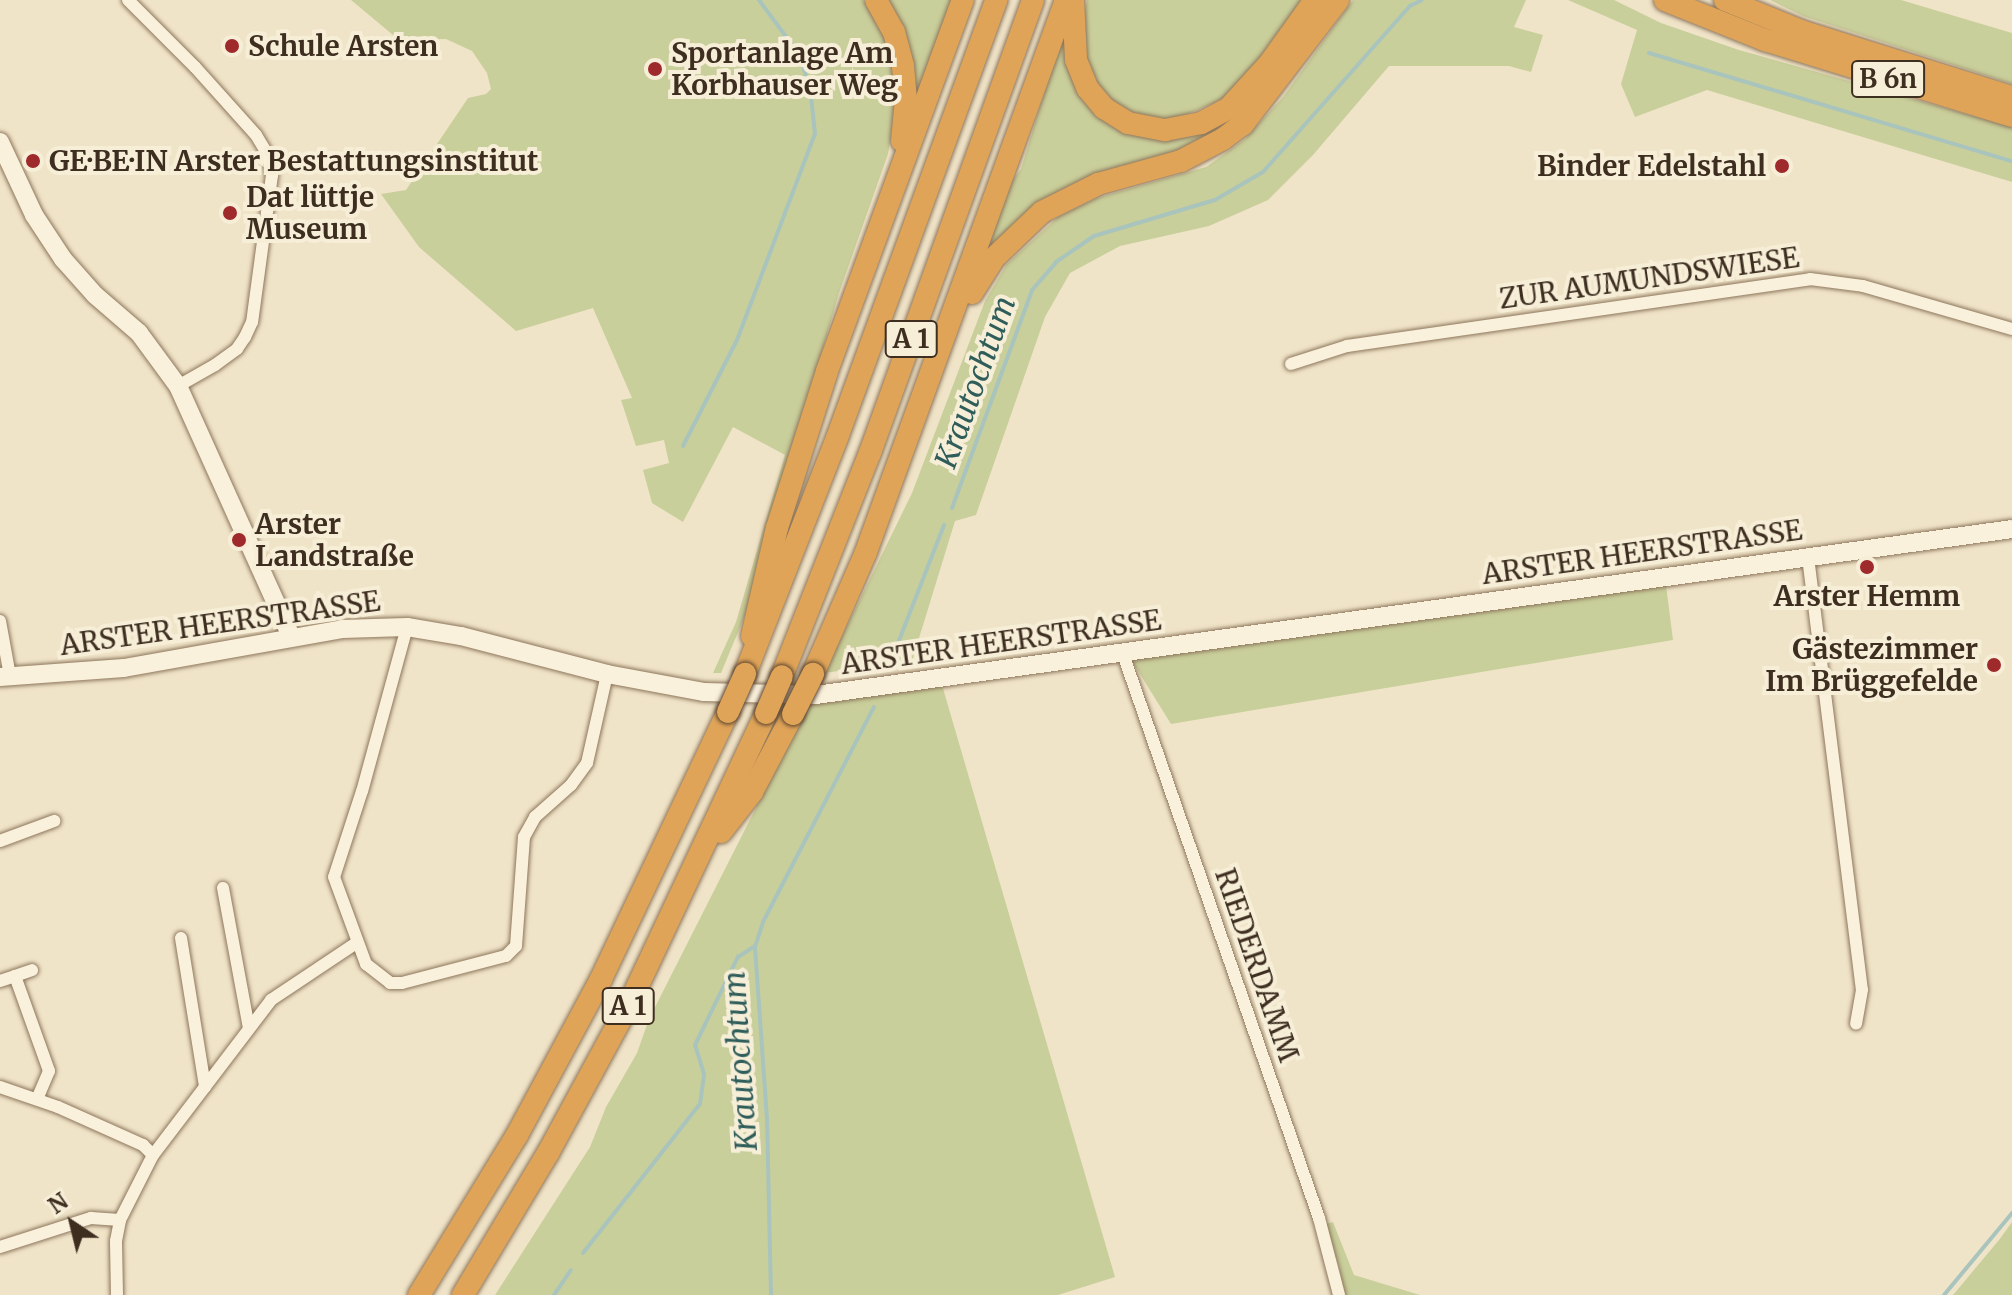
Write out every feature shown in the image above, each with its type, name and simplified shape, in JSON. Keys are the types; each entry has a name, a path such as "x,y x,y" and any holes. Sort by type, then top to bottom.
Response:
{"highway":[{"path":"876,0 894,32 903,66 906,99 896,183"},
{"path":"745,674 777,528 827,371 963,0"},
{"name":"A 1","path":"419,1295 517,1135 601,979 745,674 832,453 996,0"},
{"name":"A 1","path":"463,1295 548,1153 632,998 703,855 766,713 870,453 1033,0"},
{"path":"703,855 752,792 813,674 866,552 950,328 1066,0"},
{"path":"1073,0 1076,60 1088,89 1114,115 1144,128 1165,130 1201,123 1229,108 1270,63 1315,0"},
{"path":"950,328 994,258 1042,212 1098,184 1181,161 1223,139 1243,124 1338,0"},
{"name":"B 6n","path":"1665,0 1765,40 2012,116"},
{"name":"B 6n","path":"1725,0 1804,32 2012,97"}],"street":[{"path":"128,0 195,67 256,135 267,153 272,175 252,322 237,349 178,386"},
{"path":"0,142 34,215 63,259 95,295 139,333 178,386 291,636"},
{"name":"ZUR AUMUNDSWIESE","path":"1291,364 1347,346 1810,279 1863,286 2012,329"},
{"name":"ARSTER HEERSTRASSE","path":"5,677 124,668 342,629 407,627 461,636 607,674 704,692 816,695 2012,529"},
{"path":"1808,557 1862,990 1856,1023"},
{"path":"0,621 5,677"},
{"path":"407,627 362,791 334,877 366,964 390,983 402,983 506,956 516,946 524,837 535,817 571,785 587,763 607,674"},
{"name":"RIEDERDAMM","path":"1123,654 1319,1218 1339,1295"},
{"path":"0,841 54,821"},
{"path":"223,888 249,1028"},
{"path":"181,938 205,1087"},
{"path":"117,1295 115,1253 120,1220 153,1155 271,1000 356,943"},
{"path":"0,981 32,970"},
{"path":"15,976 49,1071 37,1099"},
{"path":"0,1087 37,1099 143,1145 153,1155"},
{"path":"0,1247 91,1218 120,1220"}],"green space":[{"path":"351,0 863,0 870,8 885,39 894,72 895,116 888,154 839,293 746,613 721,673 713,673 736,622 785,455 733,427 683,522 652,503 643,470 669,463 664,440 636,446 621,400 632,398 593,308 516,331 419,247 381,194 406,190 468,98 486,94 491,89 487,73 472,51 446,39 399,40"},
{"path":"884,0 956,0 914,117"},
{"path":"1087,0 1302,0 1249,73 1225,98 1169,122 1150,121 1116,104 1098,85 1084,54 1082,21"},
{"path":"1353,0 1526,0 1514,27 1543,35 1531,72 1509,66 1389,66 1313,155 1268,200 1209,226 1120,246 1070,273 1045,317 976,515 955,521 912,661 824,673 912,493 985,301 1007,264 1058,217 1097,198 1206,167 1244,140 1283,97"},
{"path":"1568,0 1614,0 1661,23 1739,50 2012,127 2012,182 1707,90 1635,117 1621,84 1637,30"},
{"path":"1770,0 1901,0 2012,33 2012,84 1803,16"},
{"path":"1062,35 1066,35 1068,53 1140,135 1233,114 1237,119 1174,156 1100,175 981,260 1007,187 1021,169"},
{"path":"1666,585 1673,640 1171,724 1130,658"},
{"path":"942,685 1115,1277 1058,1295 495,1295 590,1147 606,1107 637,1053 649,1019 809,703"},
{"path":"1333,1222 1354,1275 1420,1295 1344,1295 1339,1266 1325,1224"},
{"path":"2012,1222 2012,1295 1953,1295 1999,1240"}],"waterway":[{"path":"683,446 737,340 815,134 811,95 801,57 759,0"},
{"name":"Krautochtum","path":"952,508 1032,290 1056,262 1094,236 1215,200 1263,172 1410,6 1422,0"},
{"path":"1649,53 2012,161"},
{"name":"Krautochtum","path":"891,661 944,525"},
{"name":"Krautochtum","path":"771,1295 767,1119 755,947 763,922 874,707"},
{"path":"583,1253 700,1104 704,1074 695,1045 738,957 755,946"},
{"path":"1944,1295 2012,1213"},
{"path":"554,1295 571,1270"}],"place":[{"name":"Schule Arsten","path":"232,46"},
{"name":"Sportanlage Am Korbhauser Weg","path":"655,69"},
{"name":"GE·BE·IN Arster Bestattungsinstitut","path":"33,161"},
{"name":"Binder Edelstahl","path":"1782,166"},
{"name":"Dat lüttje Museum","path":"230,213"},
{"name":"Arster Landstraße","path":"239,540"},
{"name":"Arster Hemm","path":"1867,567"},
{"name":"Gästezimmer Im Brüggefelde","path":"1994,665"}]}
